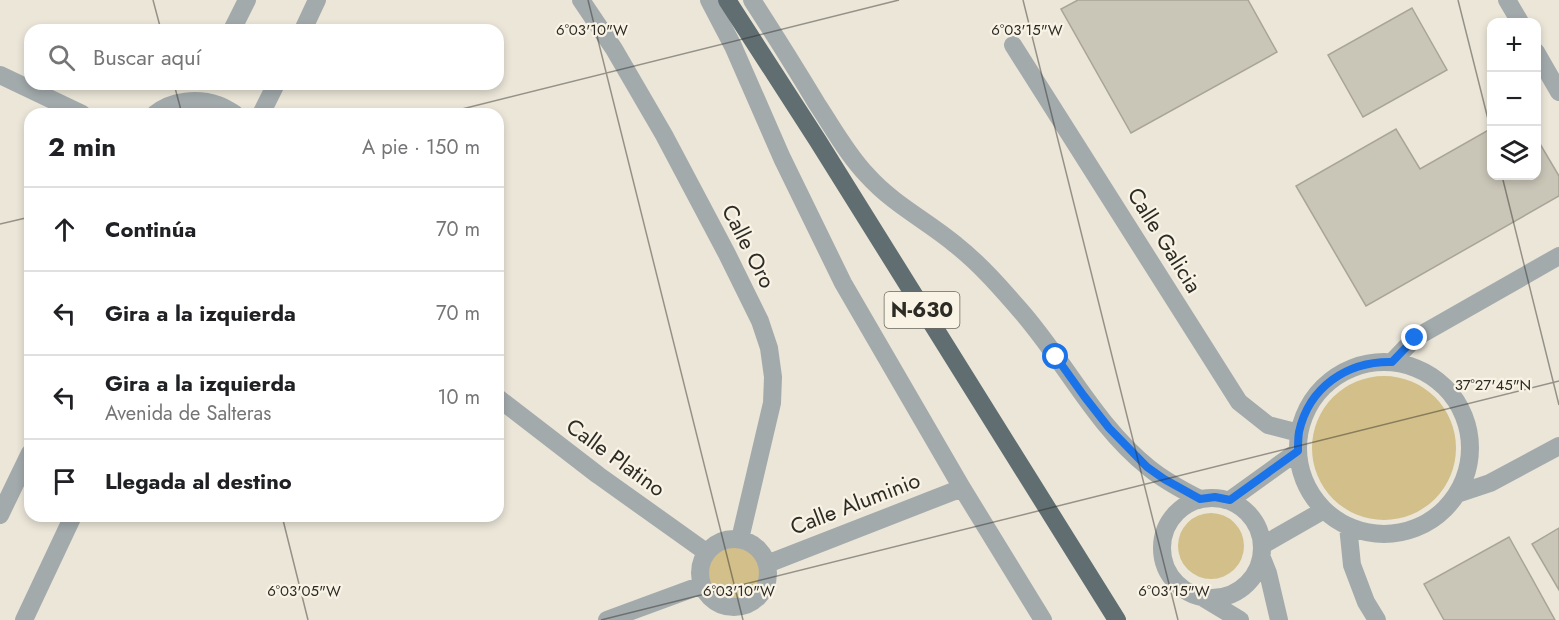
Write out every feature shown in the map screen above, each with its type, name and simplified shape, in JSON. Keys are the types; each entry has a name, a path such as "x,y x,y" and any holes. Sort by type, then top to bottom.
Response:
{"highway":[{"name":"N-630","path":"727,0 818,141 1117,620"}],"street":[{"path":"235,24 247,0"},
{"path":"306,24 317,0"},
{"name":"Calle Oro","path":"581,0 615,49 664,135 760,321 770,348 773,377 772,403 740,539"},
{"path":"709,0 733,46 782,158 843,283 962,488 1043,620"},
{"path":"750,0 835,132 865,173 897,203 957,245 980,266 1037,331 1109,428 1147,467 1200,499"},
{"path":"1507,0 1518,18"},
{"path":"762,16 818,141"},
{"name":"Calle Galicia","path":"1013,45 1239,402 1268,425 1299,433"},
{"path":"1541,61 1559,92"},
{"path":"0,75 24,86"},
{"path":"32,90 69,108"},
{"path":"264,108 273,90"},
{"path":"165,108 202,92 224,108"},
{"path":"1392,362 1415,338 1559,256"},
{"path":"1378,362 1392,362 1406,364 1432,376 1453,396 1466,421 1471,449 1465,477 1457,494 1430,521 1404,532 1375,534 1348,526 1324,510 1307,488 1298,461 1299,433 1308,406 1326,384 1350,369 1378,362"},
{"name":"Calle Platino","path":"504,403 598,475 706,552"},
{"path":"1457,494 1491,483 1559,446"},
{"path":"1230,500 1298,451"},
{"path":"0,514 24,465"},
{"name":"Calle Aluminio","path":"767,564 962,488"},
{"path":"1280,620 1262,551 1260,531 1253,518 1243,507 1230,500 1215,497 1200,499 1186,505 1175,514 1167,526 1162,541 1162,555 1167,570 1175,582 1187,591 1214,598 1228,596 1240,589 1258,570 1262,551 1324,510"},
{"path":"24,620 70,522"},
{"path":"1348,526 1352,565 1366,602 1377,620"},
{"path":"740,539 749,542 763,555 768,575 759,597 750,604 727,607 717,603 702,585 699,574 701,563 706,552 721,541 740,539"},
{"path":"607,620 702,585"},
{"path":"1201,596 1240,620"}],"shaded area":[{"path":"1384,376 1412,381 1435,397 1451,420 1456,448 1451,476 1435,499 1412,515 1384,520 1356,515 1333,499 1317,476 1312,448 1317,420 1333,397 1356,381"},
{"path":"1211,513 1223,516 1234,523 1241,534 1244,546 1241,558 1234,569 1223,576 1211,579 1199,576 1188,569 1181,558 1178,546 1181,534 1188,523 1199,516"},
{"path":"734,539 747,542 758,549 765,560 768,573 765,586 758,597 747,604 734,607 721,604 710,597 703,586 700,573 703,560 710,549 721,542"}],"building":[{"path":"1078,0 1248,0 1277,52 1131,133 1061,9"},
{"path":"1412,8 1447,70 1363,117 1328,55"},
{"path":"1396,129 1420,169 1487,131 1487,180 1541,180 1541,145 1559,176 1559,196 1366,306 1296,186"},
{"path":"1559,528 1559,590 1532,544"},
{"path":"1509,537 1555,620 1444,620 1424,584"}],"route":[{"path":"1056,357 1109,428 1147,467 1200,499 1215,497 1230,500 1298,451 1299,433 1308,406 1326,384 1350,369 1378,362 1392,362 1415,338"}]}
